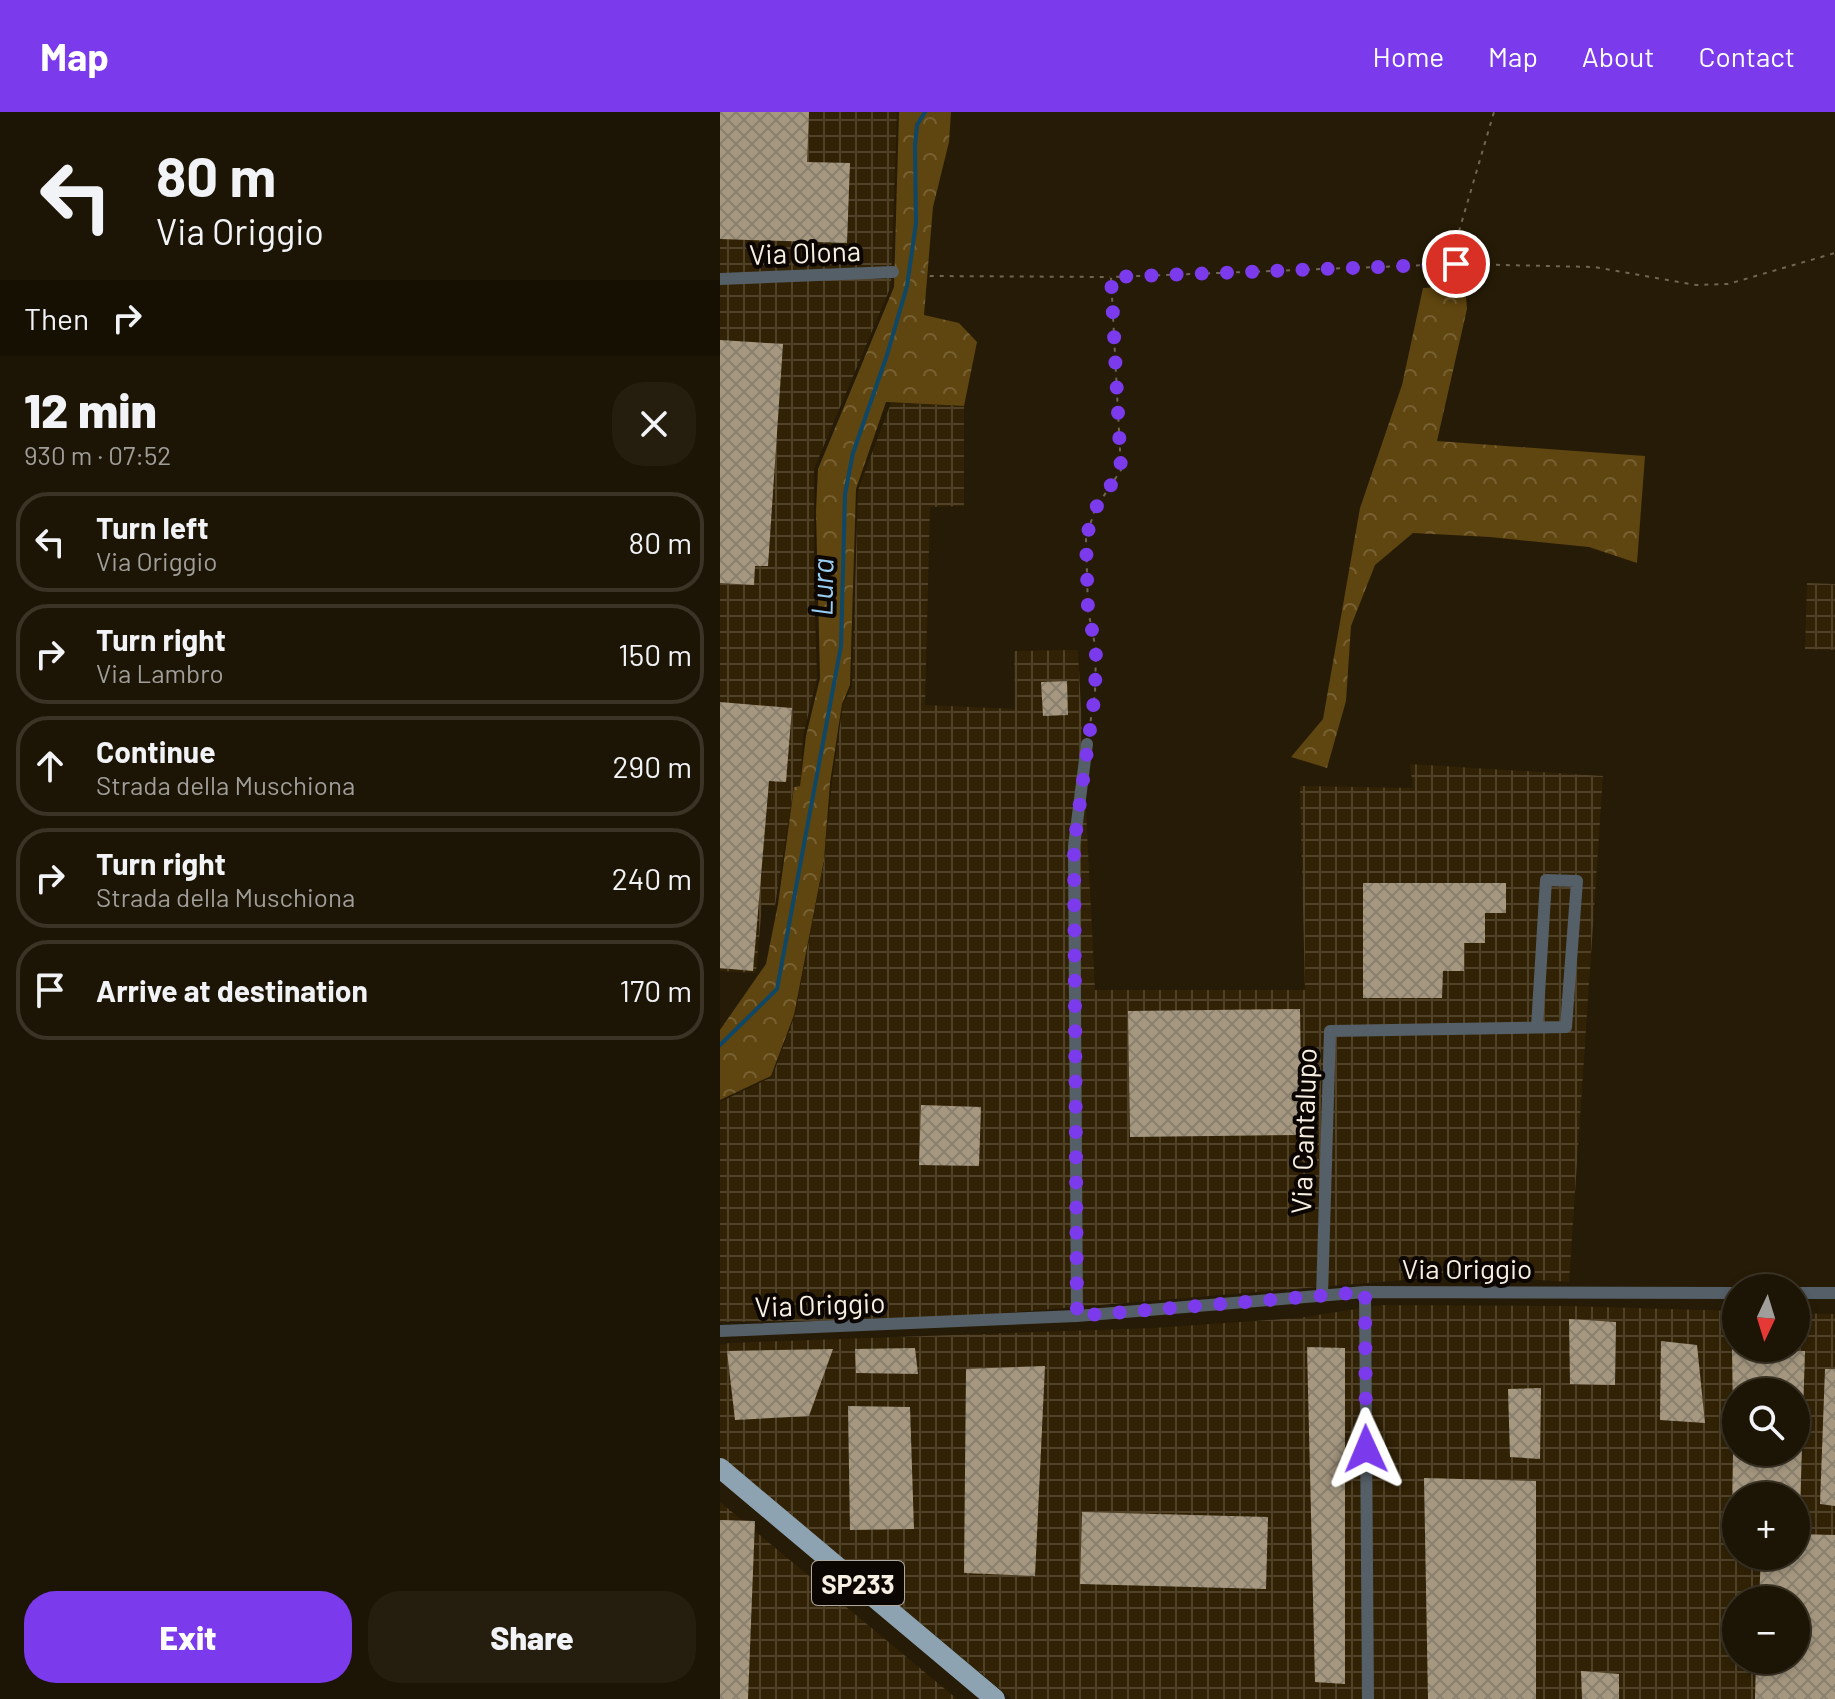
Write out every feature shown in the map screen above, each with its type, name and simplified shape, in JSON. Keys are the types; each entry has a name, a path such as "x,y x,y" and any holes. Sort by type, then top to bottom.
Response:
{"main road":[{"name":"SP233","path":"720,1468 995,1699"}],"street":[{"name":"Via Olona","path":"720,279 893,272"},
{"path":"1077,1316 1074,846 1087,744"},
{"name":"Via Cantalupo","path":"1322,1296 1330,1031 1566,1027 1577,881 1546,880 1537,1027"},
{"path":"1365,1292 1368,1699"},
{"name":"Via Origgio","path":"720,1331 1077,1316 1365,1292 1722,1293"},
{"path":"1810,1293 1835,1293"}],"path":[{"path":"1456,264 1457,238 1494,112"},
{"path":"921,271 930,276 1111,277 1456,264 1594,267 1696,285 1728,284 1835,253"},
{"path":"1087,744 1095,693 1096,650 1088,610 1086,538 1095,509 1121,470 1111,277"}],"shaded area":[{"path":"720,112 897,112 891,286 814,469 817,678 803,736 800,786 794,786 775,906 762,905 756,973 720,971"},
{"path":"891,403 964,406 964,506 930,507 925,705 1015,709 1014,651 1078,650 1095,990 1305,990 1300,786 1413,788 1410,764 1603,776 1569,1282 1464,1275 991,1314 892,1320 720,1322 720,1102 772,1077 795,1015 824,862 843,704 852,687 858,490"},
{"path":"1807,583 1835,584 1835,650 1805,649"},
{"path":"1382,1305 1722,1311 1722,1362 1810,1362 1810,1313 1835,1314 1835,1699 1012,1699 720,1457 720,1345 1154,1328 1299,1318"},
{"path":"720,1502 957,1699 720,1699"}],"green space":[{"path":"899,112 951,112 949,142 933,207 924,315 959,323 977,342 964,406 886,402 856,489 850,685 842,704 830,783 824,860 794,1015 771,1076 720,1100 720,1030 766,964 778,904 794,787 800,786 806,736 820,678 816,511 818,469 894,287"},
{"path":"1465,285 1467,309 1437,441 1645,456 1637,563 1589,547 1413,533 1375,565 1351,626 1346,701 1327,768 1291,757 1323,719 1360,508 1402,385 1423,288"}],"building":[{"path":"720,112 809,112 807,162 850,163 847,243 720,239"},
{"path":"720,340 783,344 768,566 755,566 754,585 720,583"},
{"path":"1067,681 1068,715 1043,716 1041,682"},
{"path":"720,702 792,708 786,782 769,781 753,971 720,968"},
{"path":"1363,883 1506,883 1506,913 1485,913 1485,943 1464,943 1464,971 1443,971 1442,998 1363,998"},
{"path":"1300,1009 1302,1135 1130,1137 1128,1011"},
{"path":"921,1105 981,1107 979,1166 919,1165"},
{"path":"1569,1319 1616,1322 1615,1385 1570,1384"},
{"path":"1661,1341 1697,1345 1705,1423 1660,1420"},
{"path":"1307,1347 1345,1348 1345,1684 1315,1682"},
{"path":"915,1348 918,1374 856,1373 855,1349"},
{"path":"833,1349 809,1416 735,1420 727,1351"},
{"path":"1732,1362 1805,1362 1804,1378 1732,1378"},
{"path":"1045,1366 1035,1576 964,1573 966,1369"},
{"path":"1825,1369 1835,1369 1835,1506 1820,1504"},
{"path":"1541,1388 1540,1459 1510,1457 1508,1389"},
{"path":"848,1406 910,1407 914,1529 850,1530"},
{"path":"1733,1466 1801,1466 1801,1482 1732,1482"},
{"path":"1424,1478 1536,1481 1536,1699 1428,1699"},
{"path":"1082,1512 1268,1517 1266,1589 1080,1584"},
{"path":"720,1520 755,1521 748,1699 720,1699"},
{"path":"1810,1534 1835,1535 1835,1699 1755,1699 1756,1674 1810,1674 1810,1586 1760,1586 1760,1570 1810,1570"},
{"path":"1581,1671 1619,1674 1619,1699 1582,1699"}],"waterway":[{"name":"Lura","path":"720,1045 777,989 841,646 845,494 853,453 907,286 916,223 917,125 925,112"}],"route":[{"path":"1366,1449 1365,1292 1077,1316 1074,846 1095,693 1096,650 1088,610 1086,538 1095,509 1121,470 1111,277 1456,264"}]}
